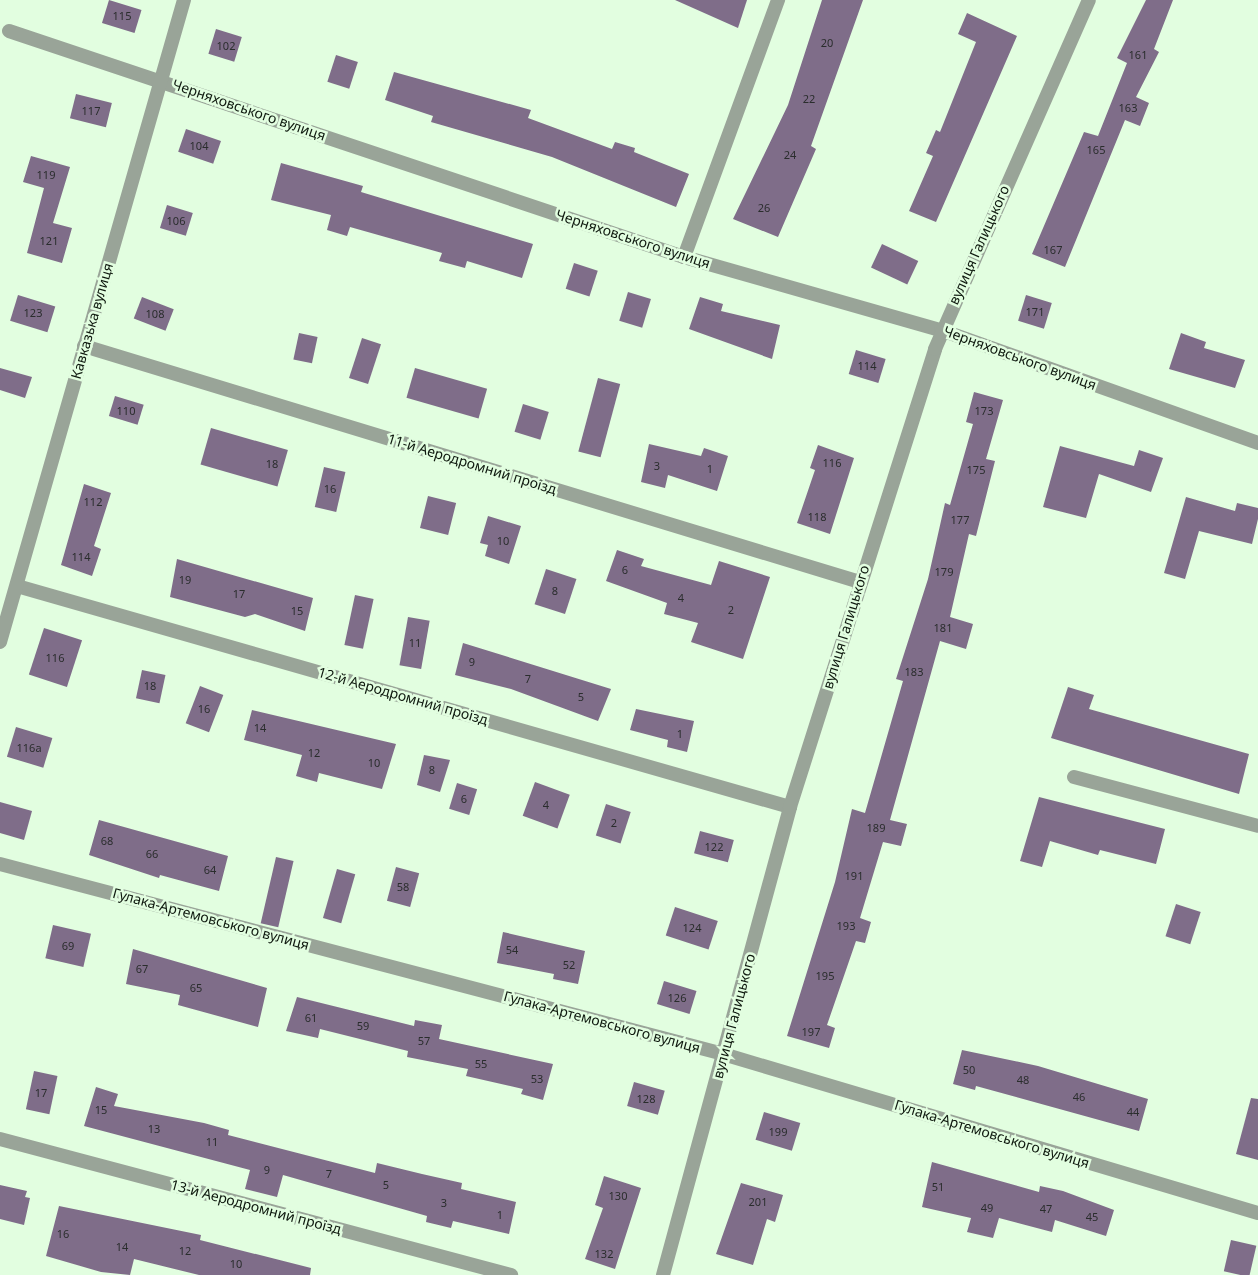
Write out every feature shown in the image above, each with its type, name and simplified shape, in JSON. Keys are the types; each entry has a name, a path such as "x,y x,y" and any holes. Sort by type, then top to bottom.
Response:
{"street":[{"name":"Кавказька вулиця","path":"0,642 184,0"},
{"path":"684,257 778,0"},
{"name":"вулиця Галицького","path":"663,1275 790,807 941,330 1089,0"},
{"name":"Черняховського вулиця","path":"8,31 160,79 684,257 941,330 1258,443"},
{"name":"11-й Аеродромний проїзд","path":"84,346 860,582"},
{"name":"12-й Аеродромний проїзд","path":"17,586 790,807"},
{"path":"1074,777 1258,826"},
{"name":"Гулака-Артемовського вулиця","path":"0,864 723,1054 1258,1213"},
{"name":"13-й Аеродромний проїзд","path":"0,1139 511,1275"}],"building":[{"path":"109,0 142,10 134,33 102,23"},
{"path":"675,0 747,0 738,28"},
{"path":"822,0 863,0 811,146 816,149 778,237 733,219 788,105"},
{"path":"1146,0 1173,0 1154,49 1159,52 1136,97 1149,103 1140,126 1125,120 1065,267 1032,254 1084,132 1098,136 1127,63 1117,58"},
{"path":"967,13 1017,36 936,222 909,211 933,156 926,153 936,130 940,132 976,42 958,34"},
{"path":"216,29 242,37 234,62 208,54"},
{"path":"336,55 358,62 349,89 327,82"},
{"path":"394,72 531,110 528,118 612,149 615,142 635,148 634,152 689,174 676,207 552,157 431,122 433,116 385,100"},
{"path":"76,94 112,103 106,127 70,118"},
{"path":"186,129 221,141 213,164 178,152"},
{"path":"31,156 70,167 53,223 72,228 62,263 27,253 44,188 23,182"},
{"path":"281,163 363,186 361,192 533,244 522,278 467,261 465,268 439,261 442,253 350,227 347,236 327,230 331,215 271,200"},
{"path":"167,205 193,213 186,236 160,228"},
{"path":"882,244 918,261 907,284 871,268"},
{"path":"574,263 598,271 589,296 566,289"},
{"path":"628,292 651,299 642,328 619,321"},
{"path":"18,295 55,306 47,332 10,321"},
{"path":"1026,295 1052,303 1044,329 1018,321"},
{"path":"142,297 174,309 165,331 134,318"},
{"path":"700,297 723,304 721,311 780,325 772,359 689,329"},
{"path":"299,333 318,337 312,363 293,359"},
{"path":"1181,333 1206,342 1204,348 1245,360 1235,388 1169,369"},
{"path":"362,338 381,344 368,384 349,378"},
{"path":"856,350 886,359 878,383 849,374"},
{"path":"0,368 32,377 25,398 0,390"},
{"path":"415,368 487,389 479,418 406,398"},
{"path":"598,378 620,384 601,457 578,451"},
{"path":"974,392 1003,400 986,459 995,461 976,536 969,534 950,617 973,624 966,649 940,641 890,820 907,824 901,846 883,842 860,918 871,922 865,943 856,941 827,1025 835,1028 829,1048 787,1036 835,882 852,809 865,813 903,681 896,679 928,579 945,503 950,505 973,424 966,422"},
{"path":"115,396 144,405 138,425 109,416"},
{"path":"523,404 549,412 540,440 515,432"},
{"path":"211,428 288,450 277,487 201,465"},
{"path":"649,444 701,456 704,448 728,456 717,491 668,475 665,488 641,482"},
{"path":"818,445 854,458 830,534 797,523 815,470 810,468"},
{"path":"1060,446 1134,466 1139,450 1163,458 1151,492 1099,474 1086,518 1043,507"},
{"path":"324,467 345,472 336,512 315,507"},
{"path":"84,484 111,493 94,546 101,549 92,576 61,565"},
{"path":"428,496 456,503 448,535 420,528"},
{"path":"1186,497 1235,511 1237,503 1258,508 1258,519 1252,544 1199,531 1185,579 1164,573"},
{"path":"488,516 521,526 509,564 485,556 488,545 480,543"},
{"path":"617,550 644,559 641,566 711,585 719,561 770,577 743,659 691,642 698,623 664,614 667,603 606,581"},
{"path":"177,559 313,598 305,631 255,614 245,617 170,597"},
{"path":"546,569 576,579 565,614 535,604"},
{"path":"355,595 374,599 363,649 344,645"},
{"path":"408,617 430,621 421,669 399,665"},
{"path":"44,628 82,640 67,687 29,675"},
{"path":"463,643 611,689 598,721 511,689 455,675"},
{"path":"142,670 165,675 159,703 136,698"},
{"path":"200,686 223,695 209,732 186,723"},
{"path":"1068,687 1094,695 1089,709 1249,754 1239,794 1051,738"},
{"path":"636,709 694,721 687,752 667,747 668,740 630,730"},
{"path":"252,710 396,744 382,789 319,773 317,782 296,776 302,755 244,740"},
{"path":"16,727 52,738 43,768 7,757"},
{"path":"424,755 450,760 440,792 417,785"},
{"path":"535,782 570,795 557,828 523,816"},
{"path":"457,783 477,789 469,815 449,809"},
{"path":"1039,797 1165,829 1156,864 1100,850 1098,855 1050,841 1042,867 1020,861"},
{"path":"0,802 32,811 24,840 0,833"},
{"path":"606,804 631,812 621,843 596,835"},
{"path":"99,820 228,856 219,891 160,875 159,878 89,855"},
{"path":"700,831 734,840 728,862 694,853"},
{"path":"276,857 294,861 278,927 261,923"},
{"path":"396,867 419,873 410,907 387,901"},
{"path":"337,869 355,874 341,923 323,918"},
{"path":"1176,904 1201,912 1190,944 1165,936"},
{"path":"675,907 718,921 709,949 666,936"},
{"path":"53,925 91,934 83,967 45,958"},
{"path":"503,932 585,951 578,984 553,979 554,974 497,963"},
{"path":"133,949 267,988 258,1027 178,1005 180,995 126,984"},
{"path":"664,981 697,991 689,1014 657,1004"},
{"path":"297,997 414,1026 415,1020 442,1025 439,1039 553,1064 543,1100 521,1094 523,1089 466,1076 468,1069 407,1057 408,1051 320,1029 318,1038 286,1031"},
{"path":"962,1050 1038,1066 1148,1099 1139,1131 976,1086 975,1090 953,1084"},
{"path":"34,1071 57,1076 49,1114 26,1109"},
{"path":"634,1082 665,1091 658,1115 627,1106"},
{"path":"96,1087 118,1094 114,1106 204,1123 229,1130 228,1135 375,1173 377,1163 462,1183 461,1189 516,1202 509,1234 453,1221 451,1228 426,1222 427,1216 283,1175 277,1197 245,1189 250,1170 84,1126"},
{"path":"1251,1098 1258,1099 1258,1160 1236,1154"},
{"path":"764,1112 800,1123 792,1151 756,1140"},
{"path":"932,1162 1039,1192 1040,1186 1063,1191 1114,1210 1106,1236 1055,1220 1052,1232 999,1218 993,1238 967,1232 971,1218 922,1207"},
{"path":"604,1176 641,1188 615,1269 585,1259 603,1208 595,1205"},
{"path":"741,1183 783,1195 775,1222 767,1219 753,1265 716,1254"},
{"path":"0,1185 27,1191 25,1197 30,1198 24,1225 0,1219"},
{"path":"59,1206 201,1235 200,1240 311,1268 310,1275 199,1275 134,1259 130,1275 101,1272 46,1256"},
{"path":"1231,1240 1256,1246 1250,1275 1224,1271"}]}
